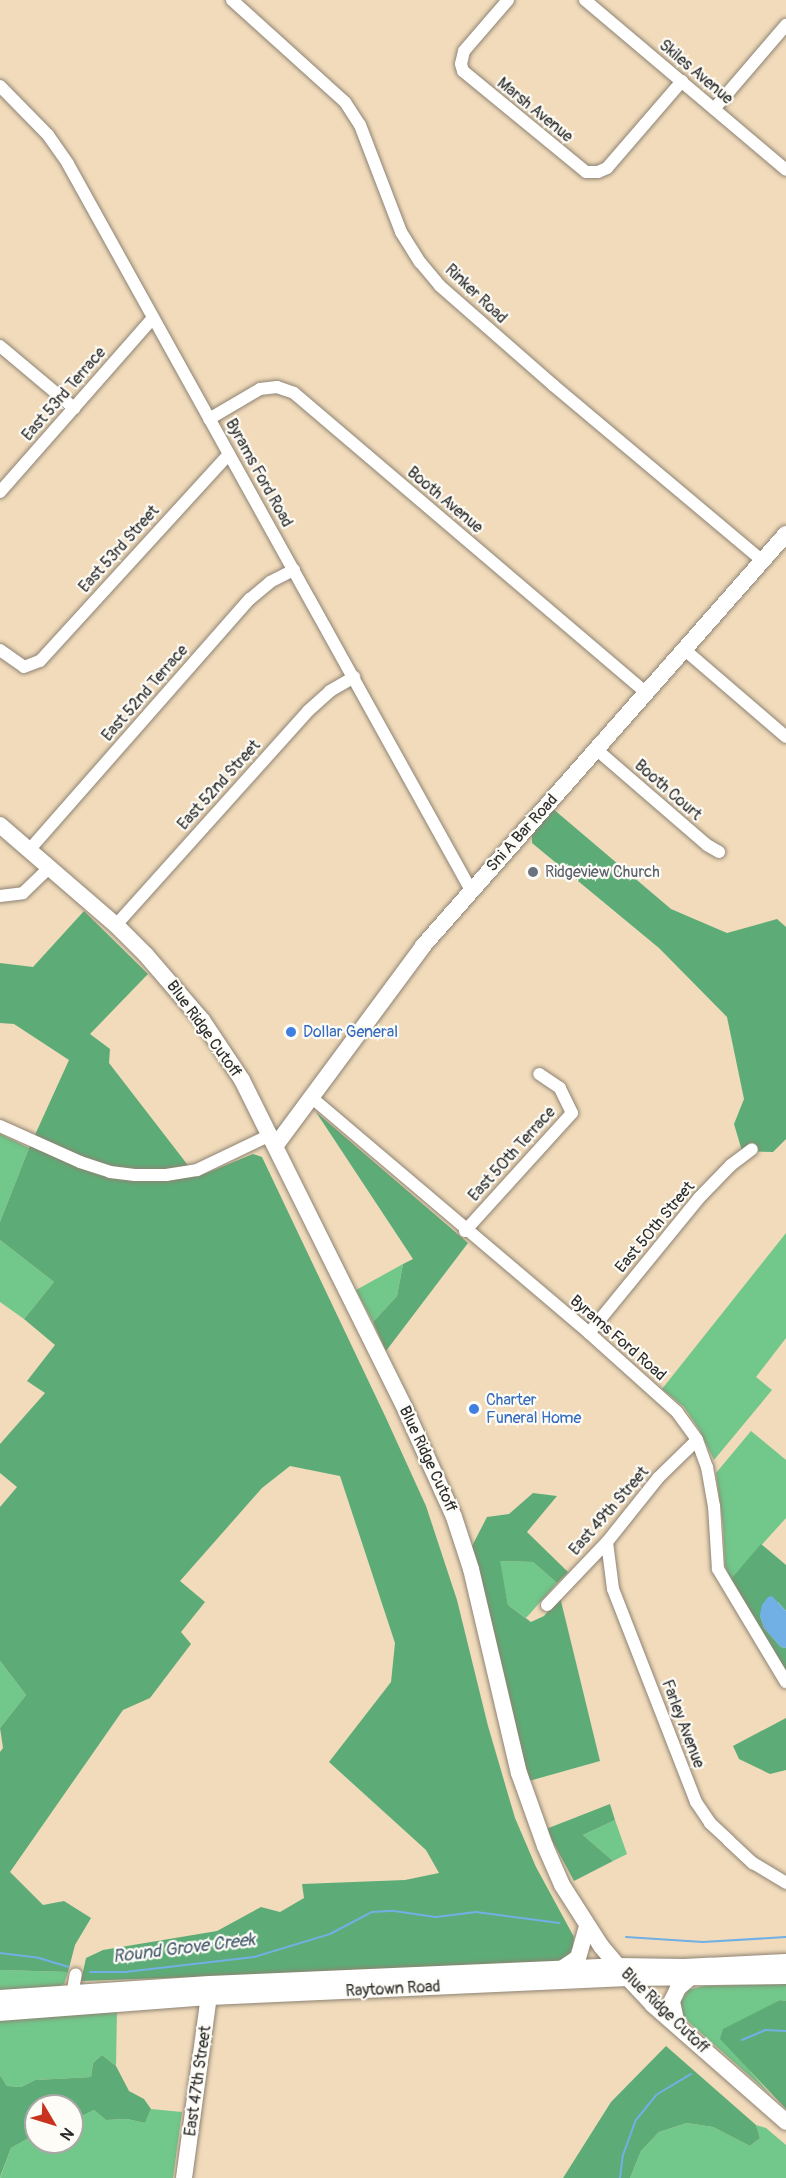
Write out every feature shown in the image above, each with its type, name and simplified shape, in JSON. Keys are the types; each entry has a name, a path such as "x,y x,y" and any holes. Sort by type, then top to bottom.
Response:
{"main road":[{"name":"Sni A Bar Road","path":"273,1140 311,1097 404,970 471,890 686,650 786,534"},
{"name":"Blue Ridge Cutoff","path":"0,825 116,925 170,981 202,1020 242,1080 406,1411 454,1517 471,1569 529,1805 562,1885 587,1926 622,1972 678,2026 786,2122"},
{"path":"563,1968 578,1958 582,1951 587,1926"},
{"name":"Raytown Road","path":"210,1990 622,1972 786,1962"},
{"name":"Raytown Road","path":"0,2013 71,2001 563,1968 690,1978 786,1976"},
{"path":"678,2026 672,2001 678,1988 690,1978"},
{"name":"East 47th Street","path":"184,2178 210,1990"},
{"name":"Raytown Road","path":"0,1998 71,2001"}],"street":[{"name":"Rinker Road","path":"232,0 345,102 360,125 401,232 420,262 440,286 553,385 763,561"},
{"name":"Marsh Avenue","path":"508,0 464,51 461,61 463,71 586,172 598,172 607,168 682,81"},
{"name":"Skiles Avenue","path":"585,0 786,170"},
{"path":"714,109 786,25"},
{"name":"Byrams Ford Road","path":"0,86 48,135 68,164 471,890"},
{"name":"East 53rd Terrace","path":"0,492 153,318"},
{"path":"0,345 74,408"},
{"name":"Booth Avenue","path":"209,419 260,389 277,387 294,393 647,693"},
{"name":"East 53rd Street","path":"0,650 17,665 32,666 229,453"},
{"name":"East 52nd Terrace","path":"30,849 250,599 270,582 294,570"},
{"path":"686,650 786,737"},
{"name":"East 52nd Street","path":"116,925 308,711 330,691 354,677"},
{"name":"Booth Court","path":"597,750 707,846 719,852"},
{"path":"0,897 23,893 50,867"},
{"name":"East 50th Terrace","path":"465,1231 572,1113 560,1088 538,1074"},
{"name":"Byrams Ford Road","path":"311,1097 465,1231 589,1333 677,1412 697,1440 707,1467 714,1506 718,1569 786,1682"},
{"name":"Sni A Bar Road","path":"0,1126 80,1162 135,1176 166,1175 196,1170 273,1140"},
{"name":"East 50th Street","path":"589,1333 699,1198 731,1165 752,1149"},
{"name":"East 49th Street","path":"547,1605 607,1542 658,1478 697,1440"},
{"name":"Farley Avenue","path":"607,1542 613,1589 696,1802 710,1822 753,1863 786,1883"},
{"path":"71,2001 76,1974"}],"green space":[{"path":"552,808 671,909 727,933 777,919 786,927 786,1139 773,1152 742,1151 734,1124 744,1099 727,1017 659,948 532,843 532,834"},
{"path":"84,911 148,974 90,1034 110,1049 109,1063 197,1177 253,1154 262,1157 386,1418 426,1506 457,1600 488,1726 515,1818 536,1867 574,1937 573,1948 566,1959 553,1964 81,1981 86,1958 103,1950 217,1931 261,1907 280,1912 304,1898 302,1884 405,1880 439,1873 426,1850 329,1762 391,1682 395,1643 340,1476 290,1466 262,1488 180,1581 205,1602 181,1632 191,1644 150,1698 123,1710 10,1872 43,1905 64,1901 91,1918 75,1945 68,1972 0,1970 0,1752 3,1748 0,1728 26,1695 0,1661 0,1507 17,1487 0,1473 0,1444 45,1393 27,1381 55,1345 24,1319 54,1282 0,1240 0,1222 29,1148 69,1060 14,1024 0,1023 0,963 33,967"},
{"path":"316,1112 468,1243 386,1351 373,1322 397,1296 403,1264 413,1259"},
{"path":"0,1134 29,1148 0,1222"},
{"path":"786,1233 786,1338 756,1377 772,1390 714,1460 699,1429 684,1407 662,1389"},
{"path":"0,1240 54,1282 24,1319 0,1302"},
{"path":"403,1264 397,1296 373,1322 356,1290"},
{"path":"751,1431 786,1460 786,1518 730,1580 725,1565 723,1524 716,1473"},
{"path":"533,1493 557,1496 527,1532 568,1572 557,1583 533,1562 500,1561 508,1605 531,1622 544,1616 560,1597 600,1761 529,1781 472,1546 487,1517 509,1514"},
{"path":"761,1544 786,1565 786,1611 778,1602 760,1615 764,1628 781,1647 786,1648 786,1674 730,1580"},
{"path":"499,1561 533,1562 557,1583 526,1618 508,1605"},
{"path":"0,1661 26,1695 0,1728"},
{"path":"786,1718 786,1770 770,1774 739,1759 733,1746"},
{"path":"610,1804 615,1820 583,1835 613,1861 574,1881 546,1829"},
{"path":"615,1820 627,1854 613,1861 583,1835"},
{"path":"0,1970 68,1972 64,1984 52,1990 0,1992"},
{"path":"786,1984 786,2001 780,2000 753,2016 750,2071 771,2095 684,2018 680,2003 688,1990 704,1986"},
{"path":"780,2000 786,2001 786,2109 720,2039 723,2029"},
{"path":"117,2010 116,2066 102,2055 93,2063 91,2077 35,2080 21,2087 7,2086 0,2075 0,2020"},
{"path":"666,2046 756,2125 760,2138 750,2146 713,2127 687,2123 659,2132 641,2151 630,2178 563,2178 611,2102"},
{"path":"102,2055 116,2066 129,2091 144,2099 151,2109 145,2123 127,2119 106,2120 94,2110 84,2115 84,2094 24,2094 24,2141 11,2148 0,2177 0,2075 7,2086 21,2087 35,2080 91,2077 93,2063"},
{"path":"151,2109 182,2112 173,2178 0,2178 11,2148 24,2141 24,2154 84,2154 84,2115 94,2110 106,2120 127,2119 145,2123"},
{"path":"687,2123 713,2127 750,2146 760,2138 756,2125 766,2128 786,2145 786,2178 630,2178 641,2151 659,2132"}],"water":[{"path":"772,1596 786,1611 786,1648 781,1647 764,1628 760,1615 762,1605 768,1597"}],"waterway":[{"name":"Round Grove Creek","path":"90,1972 125,1972 254,1957 330,1934 372,1912 394,1911 436,1917 476,1912 559,1923"},
{"name":"Round Grove Creek","path":"626,1937 703,1942 786,1937"},
{"name":"Round Grove Creek","path":"0,1953 39,1958 69,1967"},
{"path":"742,2040 765,2030 786,2031"},
{"path":"620,2178 623,2155 636,2120 656,2095 691,2074"}],"place":[{"name":"Ridgeview Church","path":"533,872"},
{"name":"Dollar General","path":"291,1032"},
{"name":"Charter Funeral Home","path":"474,1409"}]}
